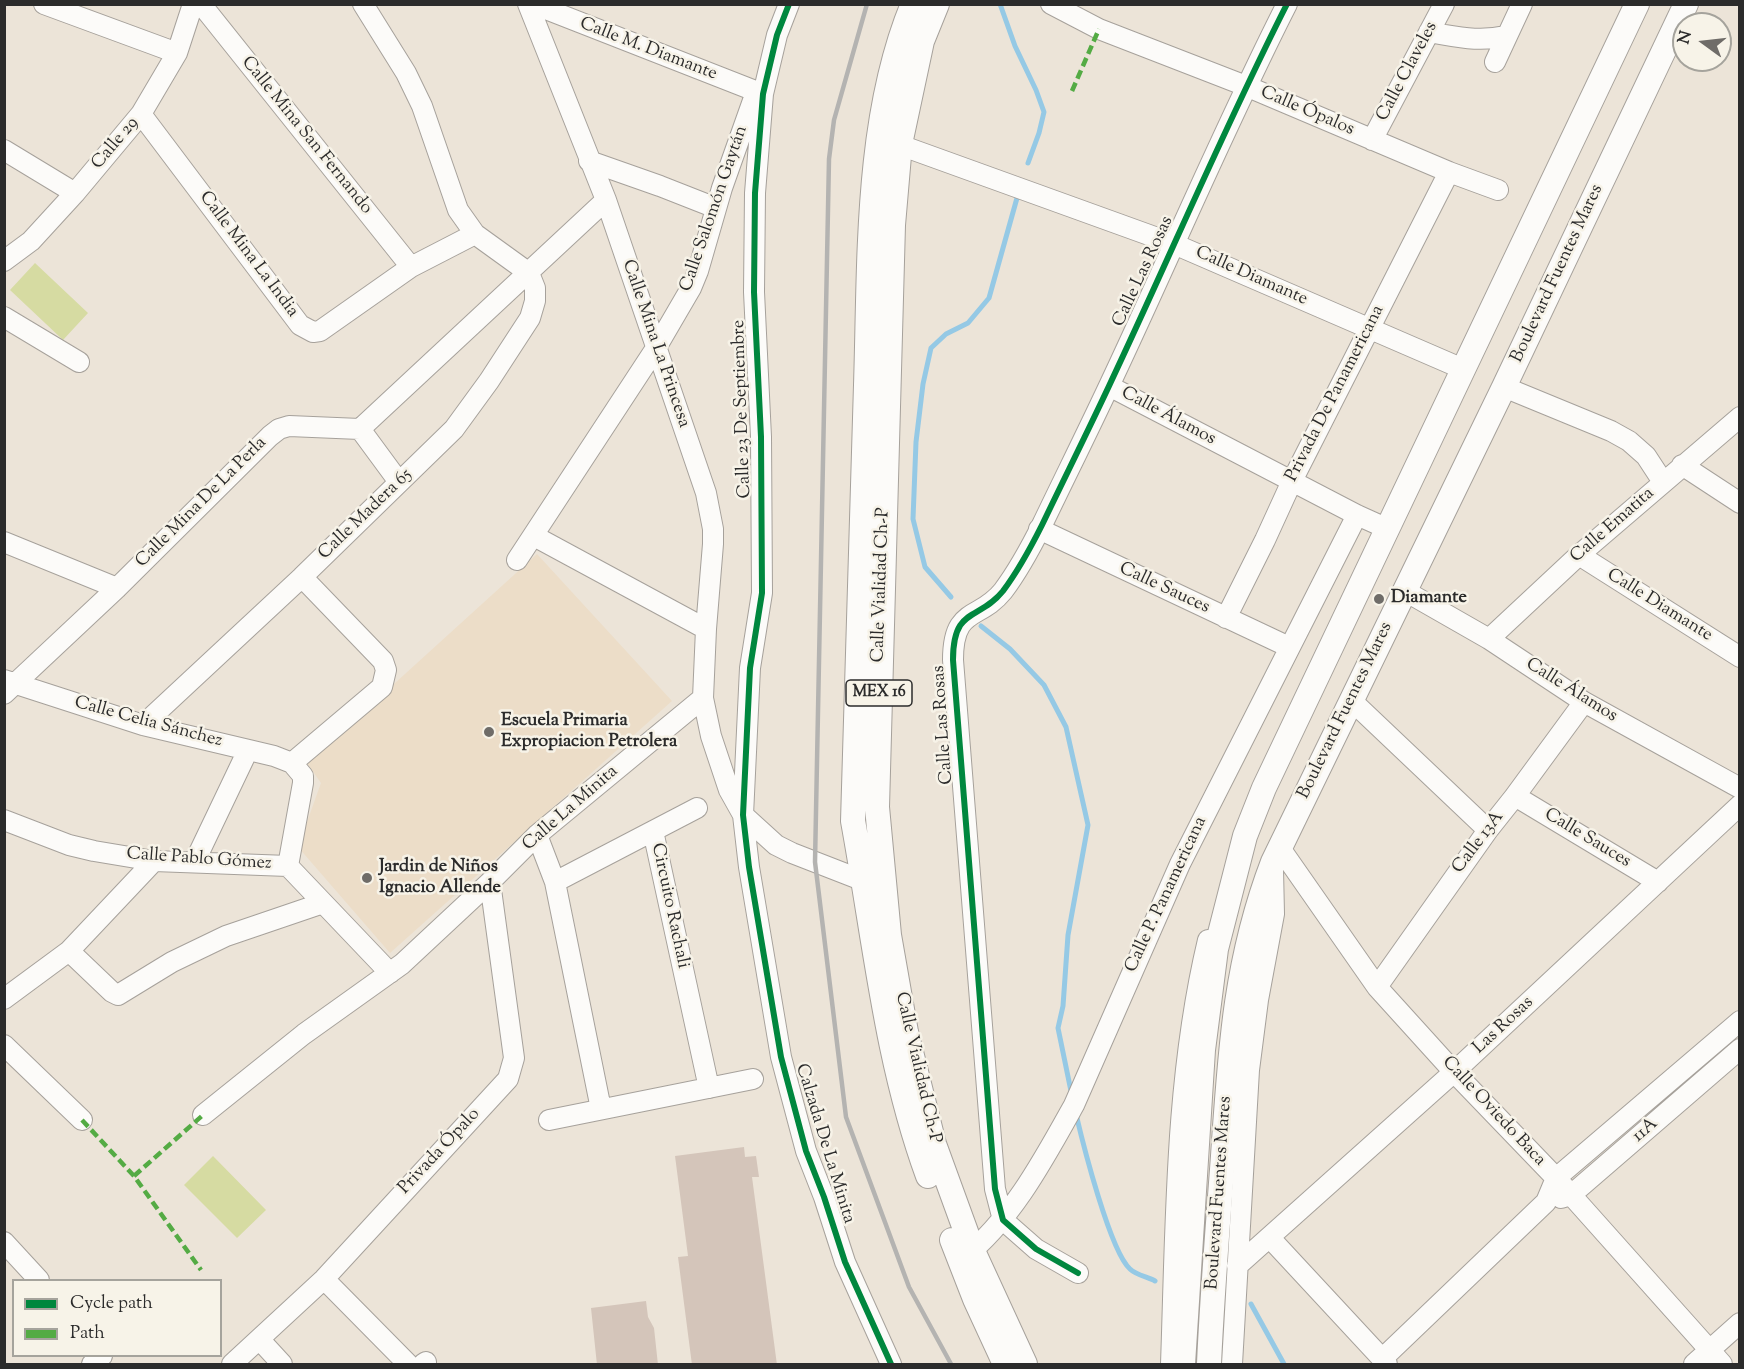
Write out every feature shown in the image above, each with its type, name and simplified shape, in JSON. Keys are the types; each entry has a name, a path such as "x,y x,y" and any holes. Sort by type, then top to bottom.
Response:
{"main road":[{"name":"Calle Vialidad Ch-P","path":"913,4 901,33 883,105 890,141 892,237 874,882 889,935 906,1032 934,1144 966,1256 1005,1365"},
{"name":"Calle Vialidad Ch-P","path":"890,141 922,41 937,4"},
{"name":"Boulevard Fuentes Mares","path":"1183,1365 1203,1050 1216,949 1245,836 1264,788 1637,4"},
{"name":"Boulevard Fuentes Mares","path":"1209,1365 1231,1042 1238,985 1251,927 1276,855 1504,387 1686,4"},
{"name":"Calle Vialidad Ch-P","path":"966,1256 1025,1365"}],"street":[{"path":"44,4 177,53"},
{"name":"Calle 29","path":"4,261 31,241 75,193 141,114 177,53 193,4"},
{"name":"Calle Mina San Fernando","path":"201,4 411,267"},
{"path":"363,4 406,73 422,106 458,210 475,234 529,273"},
{"name":"Calle Mina La Princesa","path":"528,4 606,200 706,493 713,544 705,630 703,698"},
{"name":"Calle M. Diamante","path":"533,4 760,93"},
{"name":"Calle 23 De Septiembre","path":"743,815 750,668 762,593 761,437 754,281 754,193 760,93 777,35 789,4"},
{"name":"Calle Ópalos","path":"1051,4 1099,29 1246,86 1449,172 1498,190"},
{"name":"Calle Las Rosas","path":"1003,1220 995,1189 953,652 957,633 966,617 1001,594 1015,574 1039,529 1109,386 1246,86 1287,4"},
{"name":"Calle Claveles","path":"1372,140 1444,4"},
{"path":"1495,62 1522,4"},
{"path":"1429,32 1464,39 1489,40 1506,36"},
{"name":"Calle Salomón Gaytán","path":"517,560 656,348 694,280 716,208 760,93"},
{"name":"Calle Mina La India","path":"141,114 300,325 307,330 320,331 411,267 475,234"},
{"name":"Calle Diamante","path":"890,141 1174,244 1464,369"},
{"path":"4,150 75,193"},
{"path":"589,161 716,208"},
{"name":"Privada De Panamericana","path":"1226,618 1292,481 1449,172"},
{"path":"399,482 360,429 606,200"},
{"name":"Calle Madera 65","path":"143,724 302,577 454,429 530,318 535,301 535,288 529,273"},
{"path":"4,317 79,362"},
{"name":"Calle Álamos","path":"1109,386 1388,529"},
{"path":"1504,387 1611,431 1629,441 1646,456 1663,482"},
{"name":"Calle Ematita","path":"1489,639 1579,555 1740,417"},
{"name":"Calle Mina De La Perla","path":"8,686 117,588 279,429 289,426 360,429"},
{"path":"1682,465 1740,504"},
{"name":"Calle P. Panamericana","path":"966,1256 1003,1220 1074,1105 1179,864 1357,515"},
{"name":"Calle Sauces","path":"1039,529 1288,647"},
{"path":"534,536 705,630"},
{"path":"4,542 117,588"},
{"name":"Calle Diamante","path":"1579,555 1740,657"},
{"path":"288,866 303,783 303,776 292,763 382,687 386,670 383,661 302,577"},
{"name":"Calle Álamos","path":"1405,591 1489,639 1584,702 1740,788"},
{"name":"Calle Celia Sánchez","path":"8,686 292,763"},
{"name":"Calzada De La Minita","path":"703,698 711,736 729,790 743,815 785,850 874,882"},
{"name":"Calle La Minita","path":"203,1115 304,1034 390,973 490,882 537,835 703,698"},
{"path":"1352,701 1488,830"},
{"name":"Calle 13A","path":"1377,987 1488,830 1584,702"},
{"path":"195,861 248,750"},
{"path":"1170,1365 1181,1125 1196,991 1225,865 1234,838 1254,797 1264,788"},
{"name":"Calle Sauces","path":"1515,796 1658,882"},
{"name":"Las Rosas","path":"1238,1266 1454,1071 1740,806"},
{"path":"653,831 697,808"},
{"name":"Calzada De La Minita","path":"743,815 749,867 781,1057 803,1140 845,1263 891,1365"},
{"name":"Calle Pablo Gómez","path":"6,823 69,845 154,861 288,866 390,973"},
{"name":"Circuito Rachali","path":"555,882 653,831 709,1088"},
{"path":"537,835 555,882 601,1109"},
{"path":"1232,1365 1249,1070 1258,1000 1274,914 1276,855"},
{"name":"Calle Oviedo Baca","path":"1276,855 1377,987 1556,1178 1715,1357"},
{"path":"4,999 69,951 154,861"},
{"name":"Privada Ópalo","path":"232,1365 324,1279 508,1079 514,1058 490,882"},
{"path":"69,951 118,995 172,962 226,936 323,903"},
{"path":"1556,1178 1740,1021"},
{"path":"4,1045 82,1120"},
{"name":"11A","path":"1546,1202 1571,1195 1740,1049"},
{"path":"549,1120 753,1079"},
{"name":"11A","path":"1384,1362 1546,1202 1556,1178"},
{"path":"1003,1220 1036,1249 1078,1273"},
{"path":"1270,1238 1384,1362"},
{"path":"4,1242 37,1279"},
{"path":"324,1279 419,1364"},
{"path":"1694,1365 1715,1357 1740,1323"},
{"path":"258,1339 282,1365"}],"shaded area":[{"name":"Escuela Primaria Expropiacion Petrolera","path":"537,554 672,701 390,953 298,847 321,783 307,763"}],"green space":[{"path":"35,263 88,313 63,340 10,290"},
{"path":"213,1156 266,1210 237,1238 184,1185"}],"building":[{"path":"744,1147 745,1157 756,1156 759,1177 752,1177 777,1365 692,1365 678,1257 688,1256 675,1156"},
{"path":"646,1301 648,1317 654,1328 658,1365 597,1365 591,1308"}],"waterway":[{"path":"1000,4 1015,46 1044,112 1028,163"},
{"path":"951,597 925,567 913,519 916,442 923,384 931,348 946,334 968,323 989,298 1017,198"},
{"path":"981,626 1010,649 1044,685 1066,727 1088,825 1068,935 1063,1006 1058,1028 1072,1096"},
{"path":"1076,1114 1098,1196 1122,1258 1135,1273 1155,1281"},
{"path":"1251,1304 1284,1364"}],"railway":[{"path":"867,4 834,120 829,159 815,862 846,1117 909,1287 951,1364"}],"marked path":[{"path":"1072,91 1099,29"},
{"path":"134,1176 203,1115"},
{"path":"82,1120 134,1176 201,1270"}],"cycle path":[{"path":"789,4 777,35 763,94 755,193 754,292 761,437 762,593 750,668 743,815 749,867 781,1057 806,1151 845,1262 891,1364"},
{"path":"1078,1273 1036,1249 1003,1220 995,1189 953,660 954,643 962,622 985,607 1003,591 1038,533 1287,4"}],"place":[{"name":"Diamante","path":"1379,599"},
{"name":"Escuela Primaria Expropiacion Petrolera","path":"489,732"},
{"name":"Jardin de Niños Ignacio Allende","path":"367,878"}]}
